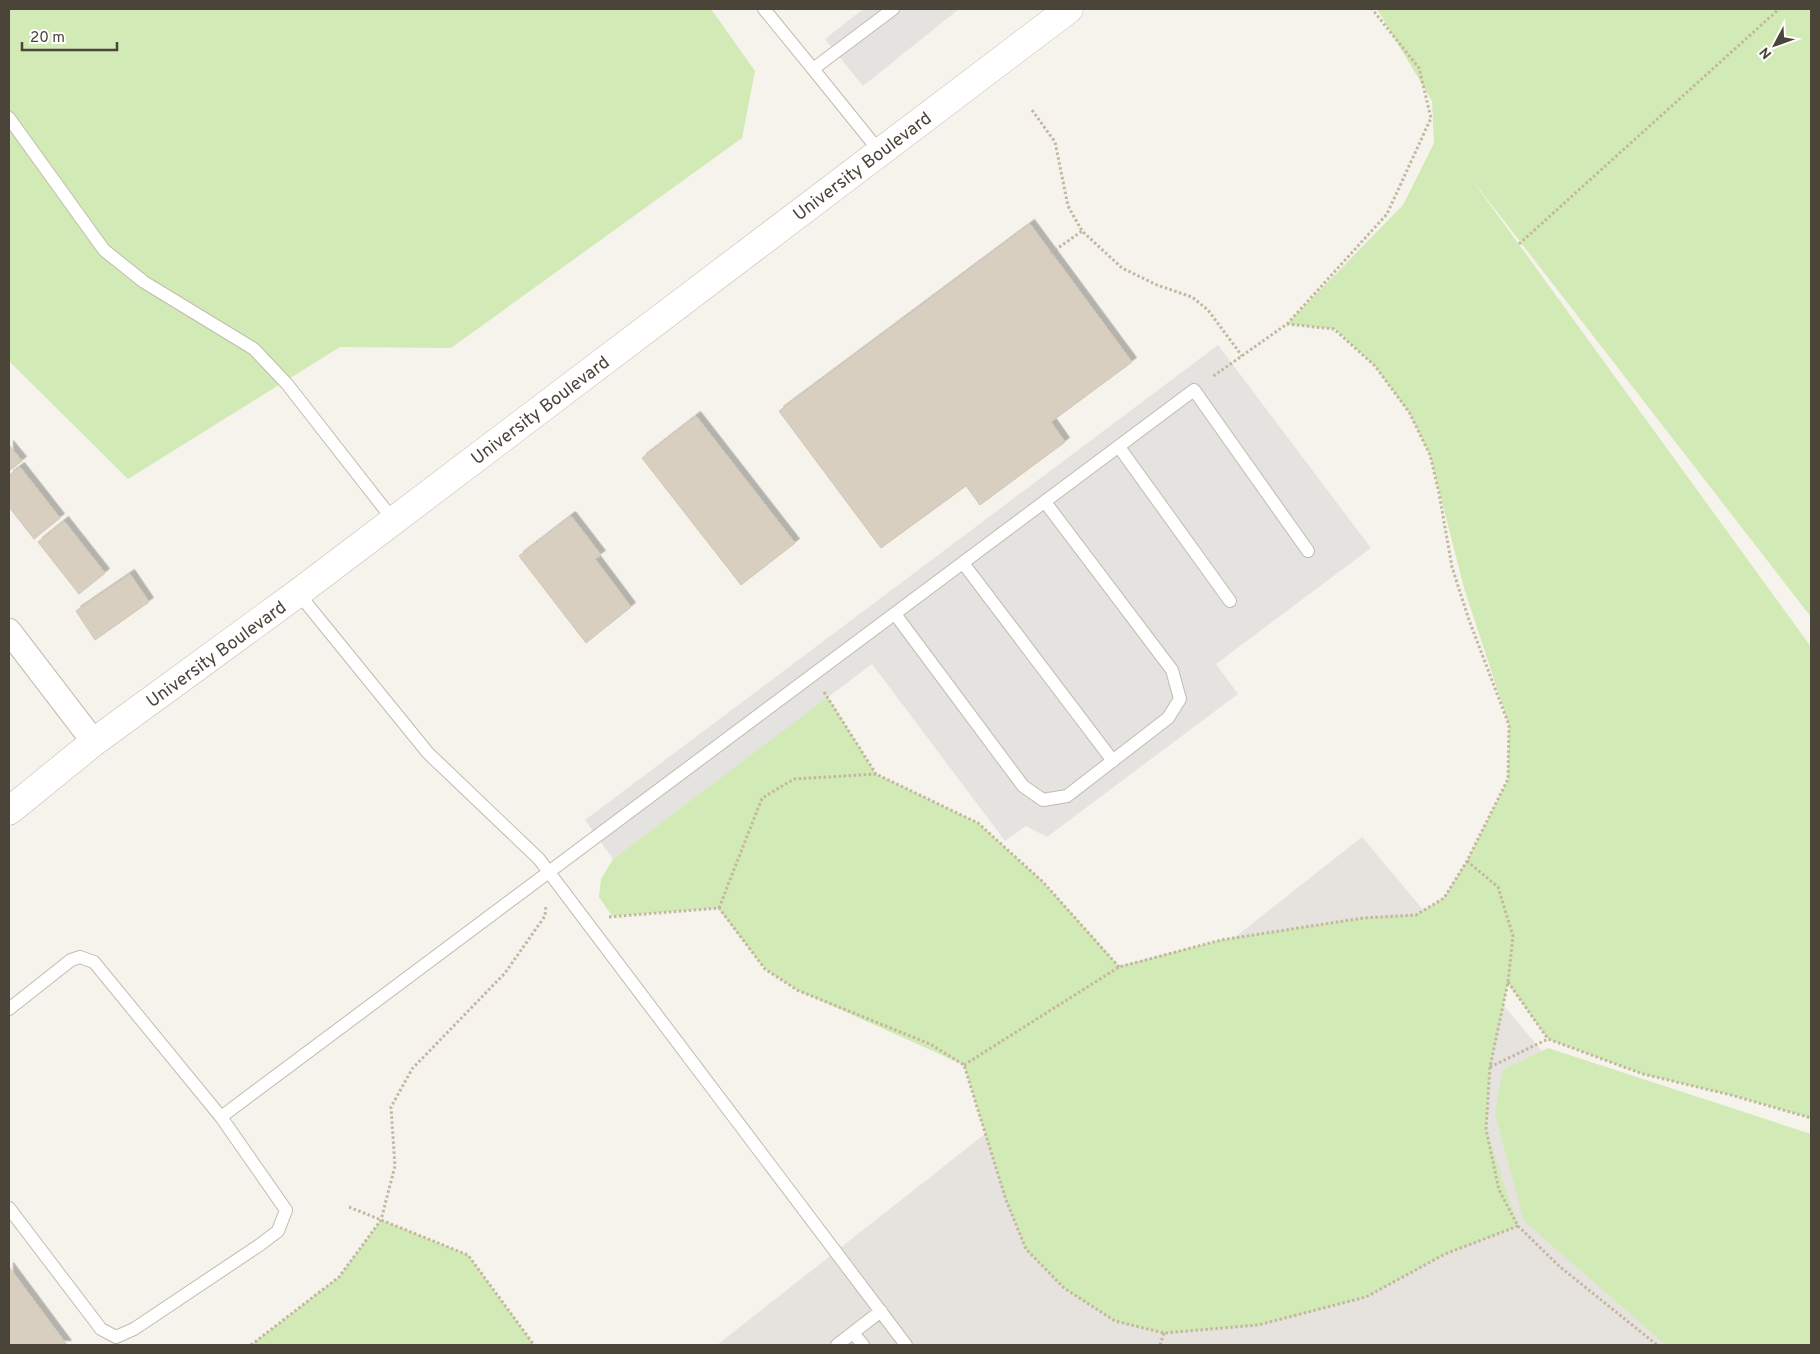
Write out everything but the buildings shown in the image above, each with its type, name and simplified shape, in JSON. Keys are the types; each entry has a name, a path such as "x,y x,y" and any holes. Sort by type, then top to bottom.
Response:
{"street":[{"name":"University Boulevard","path":"9,811 94,742 394,521 1069,9"},
{"path":"9,631 94,742"}],"lane":[{"path":"764,9 880,152"},
{"path":"813,69 893,9"},
{"path":"9,118 104,250 144,282 254,349 287,384 394,521"},
{"path":"221,1117 1194,390 1308,551"},
{"path":"1119,447 1230,601"},
{"path":"895,614 1023,786 1043,800 1067,796 1168,718 1180,699 1172,670 1044,502"},
{"path":"963,564 1113,760"},
{"path":"298,593 428,753 538,859 906,1345"},
{"path":"9,1009 71,960 80,957 94,962 221,1117 286,1210 278,1231 253,1250 134,1329 116,1337 101,1329 9,1208"},
{"path":"838,1345 881,1311"},
{"path":"853,1333 863,1345"}],"path":[{"path":"1194,390 1287,324 1387,214 1431,118 1419,68 1372,9"},
{"path":"1519,244 1779,9"},
{"path":"1032,110 1055,142 1068,206 1082,232 1094,245 1122,268 1157,285 1192,297 1208,310 1242,356"},
{"path":"1051,252 1082,232"},
{"path":"964,1065 1120,966 1221,940 1363,918 1416,915 1444,898 1467,861 1508,780 1509,725 1469,620 1452,566 1430,455 1409,412 1376,366 1334,329 1287,324"},
{"path":"813,675 876,774"},
{"path":"718,908 762,798 794,779 876,774 978,823 1043,882 1120,966"},
{"path":"1467,861 1498,887 1513,936 1508,982 1490,1068 1486,1129 1499,1190 1518,1226 1558,1266 1657,1345"},
{"path":"251,1345 339,1277 382,1220 395,1166 391,1107 412,1069 505,973 545,916 549,873"},
{"path":"584,918 718,908"},
{"path":"718,908 765,969 796,990 930,1044 964,1065 1006,1200 1026,1249 1064,1288 1116,1320 1164,1333 1258,1324 1366,1297 1445,1254 1518,1226"},
{"path":"1508,982 1548,1039 1643,1074 1731,1095 1811,1118"},
{"path":"1490,1068 1548,1039"},
{"path":"349,1206 468,1255 534,1345"},
{"path":"1160,1345 1164,1333"}],"shaded area":[{"path":"863,9 959,9 863,86 825,39"},
{"path":"1218,345 1371,548 1216,664 1238,694 1047,837 1026,826 1005,841 872,664 613,859 585,820"},
{"path":"1362,837 1789,1345 717,1345"}],"green space":[{"path":"9,9 711,9 755,71 742,138 451,348 340,347 128,479 9,361"},
{"path":"1377,9 1811,9 1811,617 1470,177 1811,647 1811,1118 1731,1095 1643,1074 1548,1039 1508,983 1490,1067 1486,1129 1518,1226 1445,1254 1366,1297 1258,1325 1164,1333 1115,1321 1064,1288 1026,1249 1006,1200 964,1065 797,990 765,969 718,908 612,916 599,897 601,879 613,859 827,696 876,774 978,823 1043,882 1119,966 1221,940 1363,918 1416,915 1444,898 1467,861 1508,780 1509,725 1464,588 1430,455 1409,412 1375,366 1335,329 1287,324 1403,205 1434,143 1432,101"},
{"path":"1548,1048 1811,1134 1811,1345 1666,1345 1524,1221 1495,1114 1503,1070"},
{"path":"381,1220 468,1255 534,1345 251,1345 339,1277"}]}
